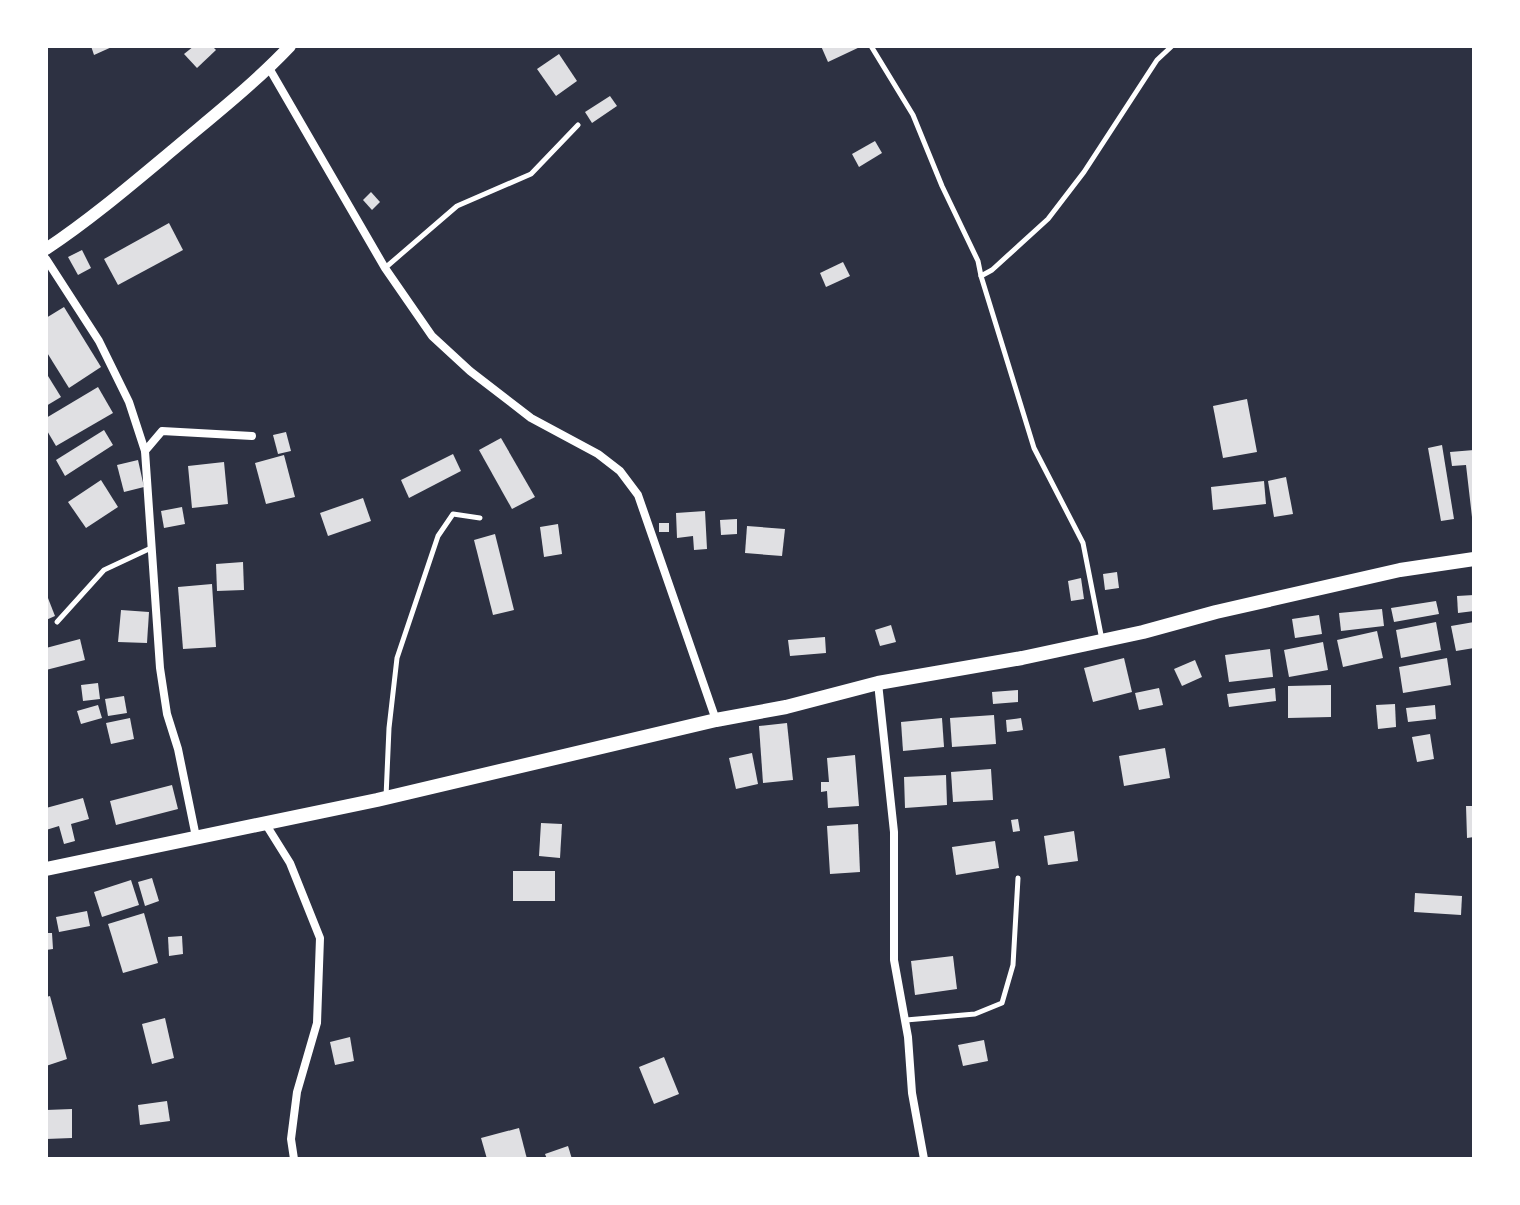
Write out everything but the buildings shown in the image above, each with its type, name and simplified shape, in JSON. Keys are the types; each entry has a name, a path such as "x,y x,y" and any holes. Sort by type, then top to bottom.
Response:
{"main road":[{"path":"46,869 386,798 716,720 775,710 878,683 1102,641 1400,570 1474,559"}],"street":[{"path":"46,249 81,226 269,68 290,46"},
{"path":"269,68 310,144 385,268 432,336 470,371 531,418 598,454 620,471 638,495 716,720"},
{"path":"46,259 99,341 129,402 145,451 160,668 167,714 178,749 196,837"},
{"path":"145,451 162,431 252,436"},
{"path":"878,683 894,832 894,960 924,1159"},
{"path":"265,823 290,863 320,938 317,1023 297,1092 291,1139 294,1159"}],"lane":[{"path":"871,46 913,115 978,261 1034,448 1083,543 1102,641"},
{"path":"981,276 992,270 1048,219 1084,172 1157,60 1172,46"},
{"path":"385,268 457,206 531,174 578,125"},
{"path":"386,798 389,728 397,658 438,536 453,514 480,518"},
{"path":"57,622 104,570 152,547"},
{"path":"905,1020 975,1014 1002,1003 1013,965 1018,878"}]}
